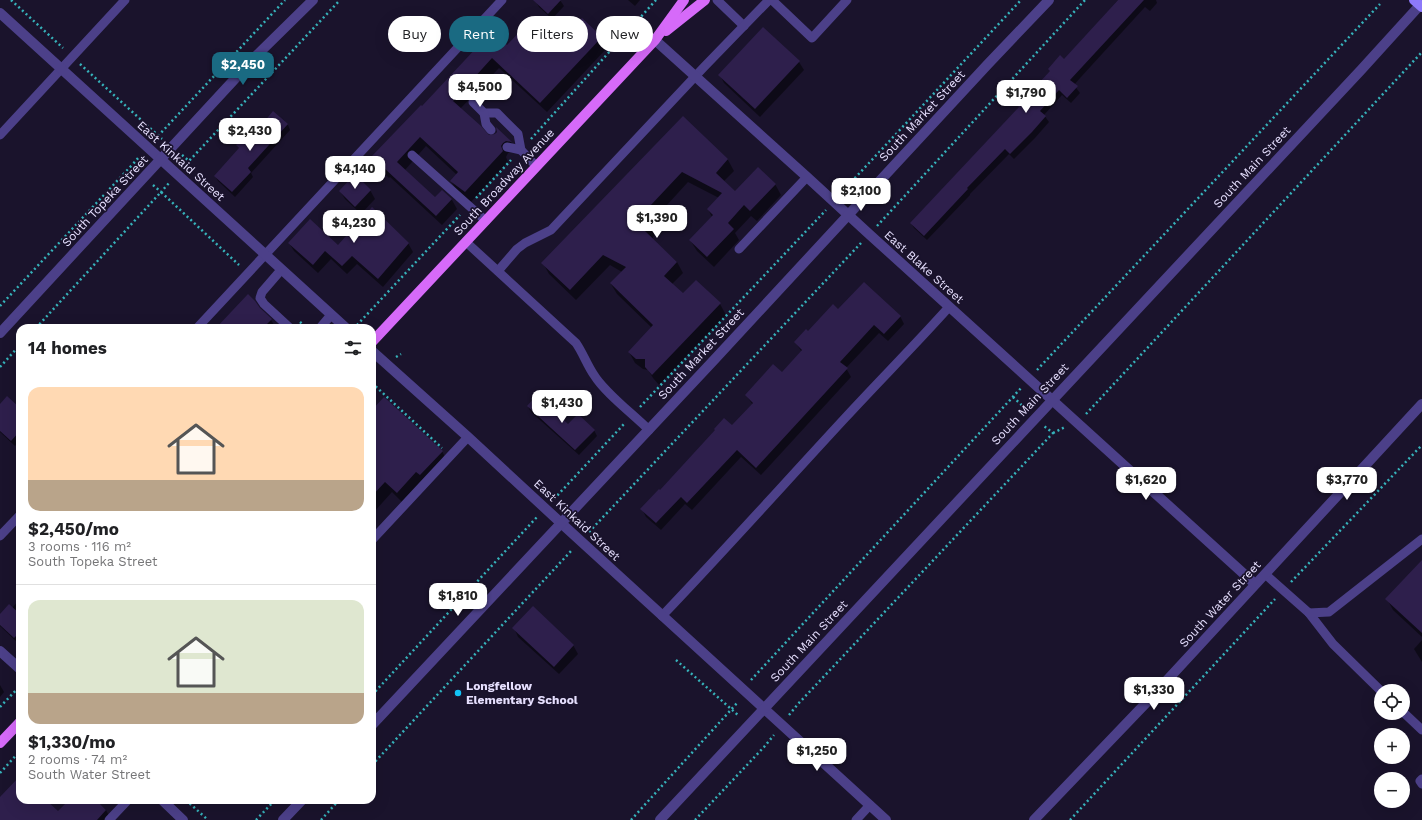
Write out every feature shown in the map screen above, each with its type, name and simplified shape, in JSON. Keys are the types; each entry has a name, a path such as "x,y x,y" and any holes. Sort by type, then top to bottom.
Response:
{"main road":[{"name":"South Broadway Avenue","path":"376,338 655,40 684,0"},
{"name":"South Broadway Avenue","path":"655,40 705,0"},
{"path":"0,743 16,726"}],"street":[{"name":"South Topeka Street","path":"0,333 257,55 312,0"},
{"name":"South Market Street","path":"376,721 1049,0"},
{"name":"South Main Street","path":"660,820 1345,87 1419,4"},
{"name":"East Kinkaid Street","path":"0,13 265,256 342,324"},
{"name":"East Blake Street","path":"655,40 694,77 807,177 1255,584"},
{"name":"East Kinkaid Street","path":"376,355 886,820"},
{"name":"South Water Street","path":"1034,820 1146,703 1422,404"},
{"path":"0,651 16,665"},
{"path":"166,804 183,820"},
{"path":"283,820 298,804"}],"lane":[{"path":"0,134 125,0"},
{"path":"201,324 502,0"},
{"path":"717,0 744,26"},
{"path":"498,271 517,249 525,243 551,230 694,77 770,0 812,38 847,0"},
{"path":"491,130 486,124 484,113 473,102 495,81"},
{"path":"484,113 497,112 508,123 518,134 521,150 536,166"},
{"path":"507,147 521,150"},
{"path":"412,155 486,221"},
{"path":"739,250 807,177"},
{"path":"466,242 576,342 593,375 602,386 649,430"},
{"path":"281,270 262,292 260,298 284,324"},
{"path":"662,616 720,555 846,416 912,348 949,307"},
{"path":"324,324 332,315"},
{"path":"376,536 468,437"},
{"path":"0,536 16,519"},
{"path":"1309,613 1329,612 1422,539"},
{"path":"1265,574 1309,613 1332,644 1374,684"},
{"path":"1410,719 1422,730"},
{"path":"1422,779 1420,781 1422,784"},
{"path":"109,820 124,804"},
{"path":"856,820 870,805"}],"path":[{"path":"11,0 158,136 189,161 340,0"},
{"path":"158,136 285,0"},
{"path":"358,324 521,150 656,0"},
{"path":"376,692 545,508 834,202 1021,0"},
{"path":"376,761 869,234 1085,0"},
{"path":"631,820 738,702 752,678 1380,4"},
{"path":"695,820 764,747 798,704 1052,433 1084,417 1422,52"},
{"path":"0,306 133,164"},
{"path":"40,324 161,192 248,273"},
{"path":"297,318 304,324"},
{"path":"0,367 16,349"},
{"path":"376,387 451,455"},
{"path":"1013,397 1052,433"},
{"path":"1070,820 1284,590 1422,445"},
{"path":"676,660 740,716"},
{"path":"0,707 16,690"},
{"path":"0,772 16,755"},
{"path":"190,804 208,820"},
{"path":"256,820 271,804"},
{"path":"321,820 335,804"}],"building":[{"path":"533,0 561,0 548,14"},
{"path":"1118,0 1144,0 1070,80 1078,86 1067,98 1059,90 1040,111 1046,116 1032,132 1010,154 1005,149 967,188 968,189 924,236 910,223 1019,107 1018,106 1050,71 1048,69 1060,55 1064,59"},
{"path":"588,24 596,31 596,43 588,52"},
{"path":"763,27 800,61 755,109 718,75"},
{"path":"517,34 517,52 588,52 540,103 492,58 453,101 489,135 497,132 496,127 512,142 506,141 503,143 501,146 503,151 465,192 450,181 458,172 420,137 397,162 435,197 442,190 452,199 436,216 371,157 421,105 422,106 472,52 509,52 509,43"},
{"path":"273,111 288,124 248,168 251,172 232,192 214,176 239,148 236,145 248,133 252,137"},
{"path":"683,116 728,159 716,173 735,191 758,167 776,184 750,211 744,205 728,223 734,229 707,257 689,240 713,215 707,209 722,193 682,172 650,206 655,211 645,231 677,262 664,276 683,293 696,280 721,303 652,375 645,367 645,359 636,359 628,352 653,325 610,283 626,267 603,255 570,290 541,263"},
{"path":"355,174 371,190 355,207 339,191"},
{"path":"372,207 409,243 378,279 352,256 342,266 325,251 313,265 288,243 310,219 338,245"},
{"path":"864,282 901,316 884,334 874,325 840,362 848,368 756,468 737,450 687,503 681,497 656,523 640,509 659,489 660,490 715,430 714,429 724,418 732,425 753,403 745,395 773,364 782,372 802,350 794,342 806,329 808,331 833,304 838,309"},
{"path":"248,294 272,319 267,324 220,324"},
{"path":"537,395 568,424 578,414 595,430 575,450 527,406"},
{"path":"7,396 16,404 16,435 11,441 0,431 0,404"},
{"path":"384,397 443,451 420,475 416,472 397,493 385,482 376,492 376,406"},
{"path":"1422,560 1422,633 1385,599"},
{"path":"9,604 16,610 16,636 14,638 0,625 0,614"},
{"path":"533,606 574,645 554,667 512,628"},
{"path":"16,780 16,804 50,804 58,811 65,804 100,804 106,810 97,820 0,820 0,797"}],"place":[{"name":"Longfellow Elementary School","path":"458,693"}]}
